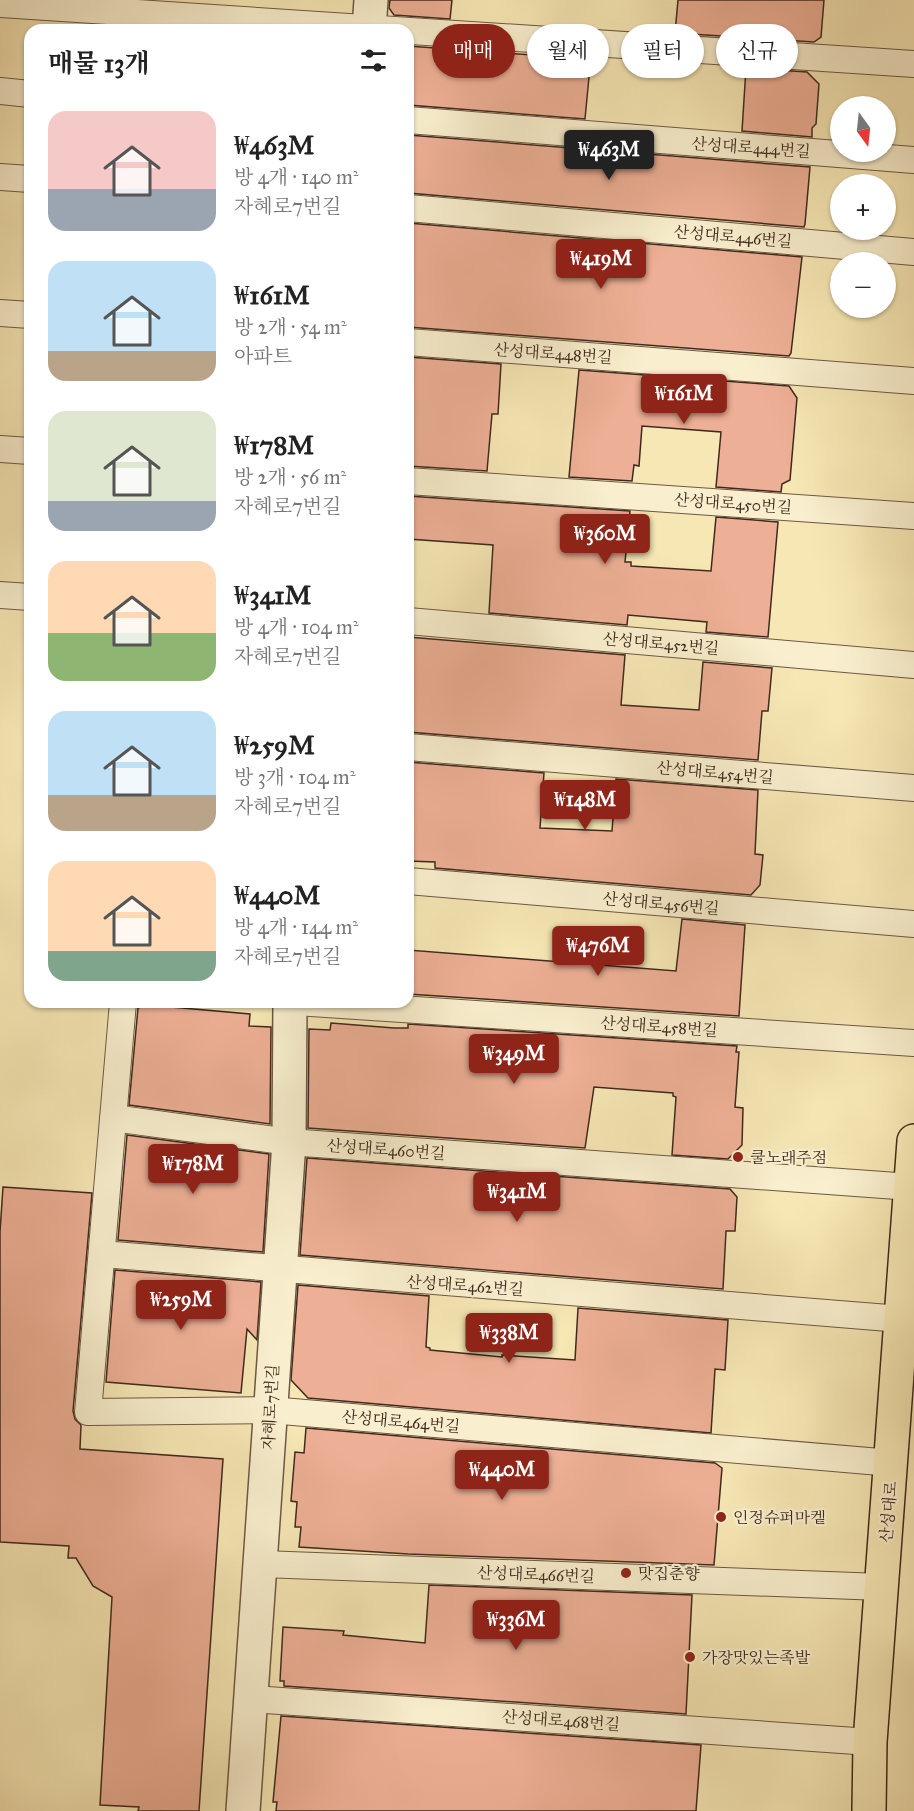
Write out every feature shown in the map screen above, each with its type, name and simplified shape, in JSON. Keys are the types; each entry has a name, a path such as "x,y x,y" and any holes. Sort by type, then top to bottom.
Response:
{"main road":[{"name":"산성대로","path":"869,1811 870,1742 914,1141"}],"street":[{"name":"자혜로7번길","path":"243,1811 262,1564 270,1410 289,1142 290,1008"}],"lane":[{"path":"0,4 370,19 914,64"},
{"path":"0,92 24,94"},
{"name":"산성대로444번길","path":"414,120 914,160"},
{"path":"0,177 24,179"},
{"name":"산성대로446번길","path":"414,209 914,252"},
{"path":"0,313 24,315"},
{"name":"산성대로448번길","path":"414,342 914,381"},
{"path":"0,448 24,450"},
{"name":"산성대로450번길","path":"414,481 914,516"},
{"path":"0,595 24,597"},
{"name":"산성대로452번길","path":"414,622 914,665"},
{"name":"산성대로454번길","path":"414,747 914,788"},
{"name":"산성대로456번길","path":"414,882 914,924"},
{"path":"102,1254 122,1008"},
{"name":"산성대로458번길","path":"387,1008 914,1043"},
{"name":"산성대로460번길","path":"113,1118 289,1142 912,1187"},
{"name":"산성대로462번길","path":"102,1254 901,1319"},
{"name":"산성대로464번길","path":"102,1254 88,1412 270,1410 892,1463"},
{"name":"산성대로466번길","path":"262,1564 882,1587"},
{"name":"산성대로468번길","path":"252,1699 870,1742"}],"building":[{"path":"390,0 452,0 450,19 394,15 389,8"},
{"path":"678,0 824,0 821,37 814,42 798,41 798,24 716,24 716,36 704,35 704,24 676,24"},
{"path":"414,46 432,48 432,78 515,78 515,54 527,55 527,78 589,78 585,119 414,105"},
{"path":"798,71 807,72 819,84 816,124 812,128 812,137 742,131 745,78 798,78"},
{"path":"414,135 810,167 804,227 414,194"},
{"path":"414,224 802,257 789,356 414,327"},
{"path":"414,357 501,364 498,414 492,414 487,471 414,466"},
{"path":"579,370 789,386 797,398 790,480 782,484 781,492 716,487 721,432 642,426 639,466 634,465 632,481 569,477"},
{"path":"414,496 630,511 625,562 631,562 631,566 711,571 716,517 778,522 768,637 706,632 707,622 628,615 627,625 489,613 493,545 414,539"},
{"path":"414,637 625,655 621,705 699,710 703,662 772,668 768,711 762,711 758,760 414,732"},
{"path":"414,762 544,773 540,828 612,831 616,779 758,790 755,854 763,855 760,885 751,895 435,868 435,862 414,861"},
{"path":"682,919 745,925 739,1016 414,994 414,950 676,971"},
{"path":"138,1008 182,1008 250,1014 249,1026 271,1027 270,1124 129,1105"},
{"path":"331,1023 394,1028 408,1028 408,1024 737,1046 736,1052 739,1052 735,1107 743,1108 742,1145 728,1159 672,1155 676,1097 673,1093 594,1087 585,1148 308,1128 309,1029 330,1030"},
{"path":"127,1135 269,1154 263,1252 118,1240"},
{"path":"307,1158 730,1189 737,1197 735,1231 726,1231 723,1289 300,1255"},
{"path":"3,1187 92,1193 73,1411 75,1419 81,1425 80,1449 223,1459 199,1811 138,1811 139,1807 100,1805 112,1597 93,1586 76,1558 68,1558 69,1546 0,1542 0,1232"},
{"path":"115,1270 261,1282 257,1340 247,1329 241,1393 106,1382"},
{"path":"298,1285 429,1296 426,1347 430,1350 502,1357 502,1355 575,1360 578,1308 728,1320 725,1370 715,1369 711,1433 308,1398 291,1380"},
{"path":"306,1428 715,1463 722,1468 714,1565 408,1554 299,1547 301,1527 295,1527 297,1502 291,1501 295,1452 304,1453"},
{"path":"429,1585 692,1595 686,1714 284,1686 284,1681 280,1681 283,1627 344,1631 343,1635 425,1643"},
{"path":"281,1716 701,1745 696,1811 276,1811 277,1802 273,1802"}],"place":[{"name":"쿨노래주점","path":"738,1157"},
{"name":"인정슈퍼마켙","path":"721,1517"},
{"name":"맛집춘향","path":"626,1573"},
{"name":"가장맛있는족발","path":"690,1657"}]}
